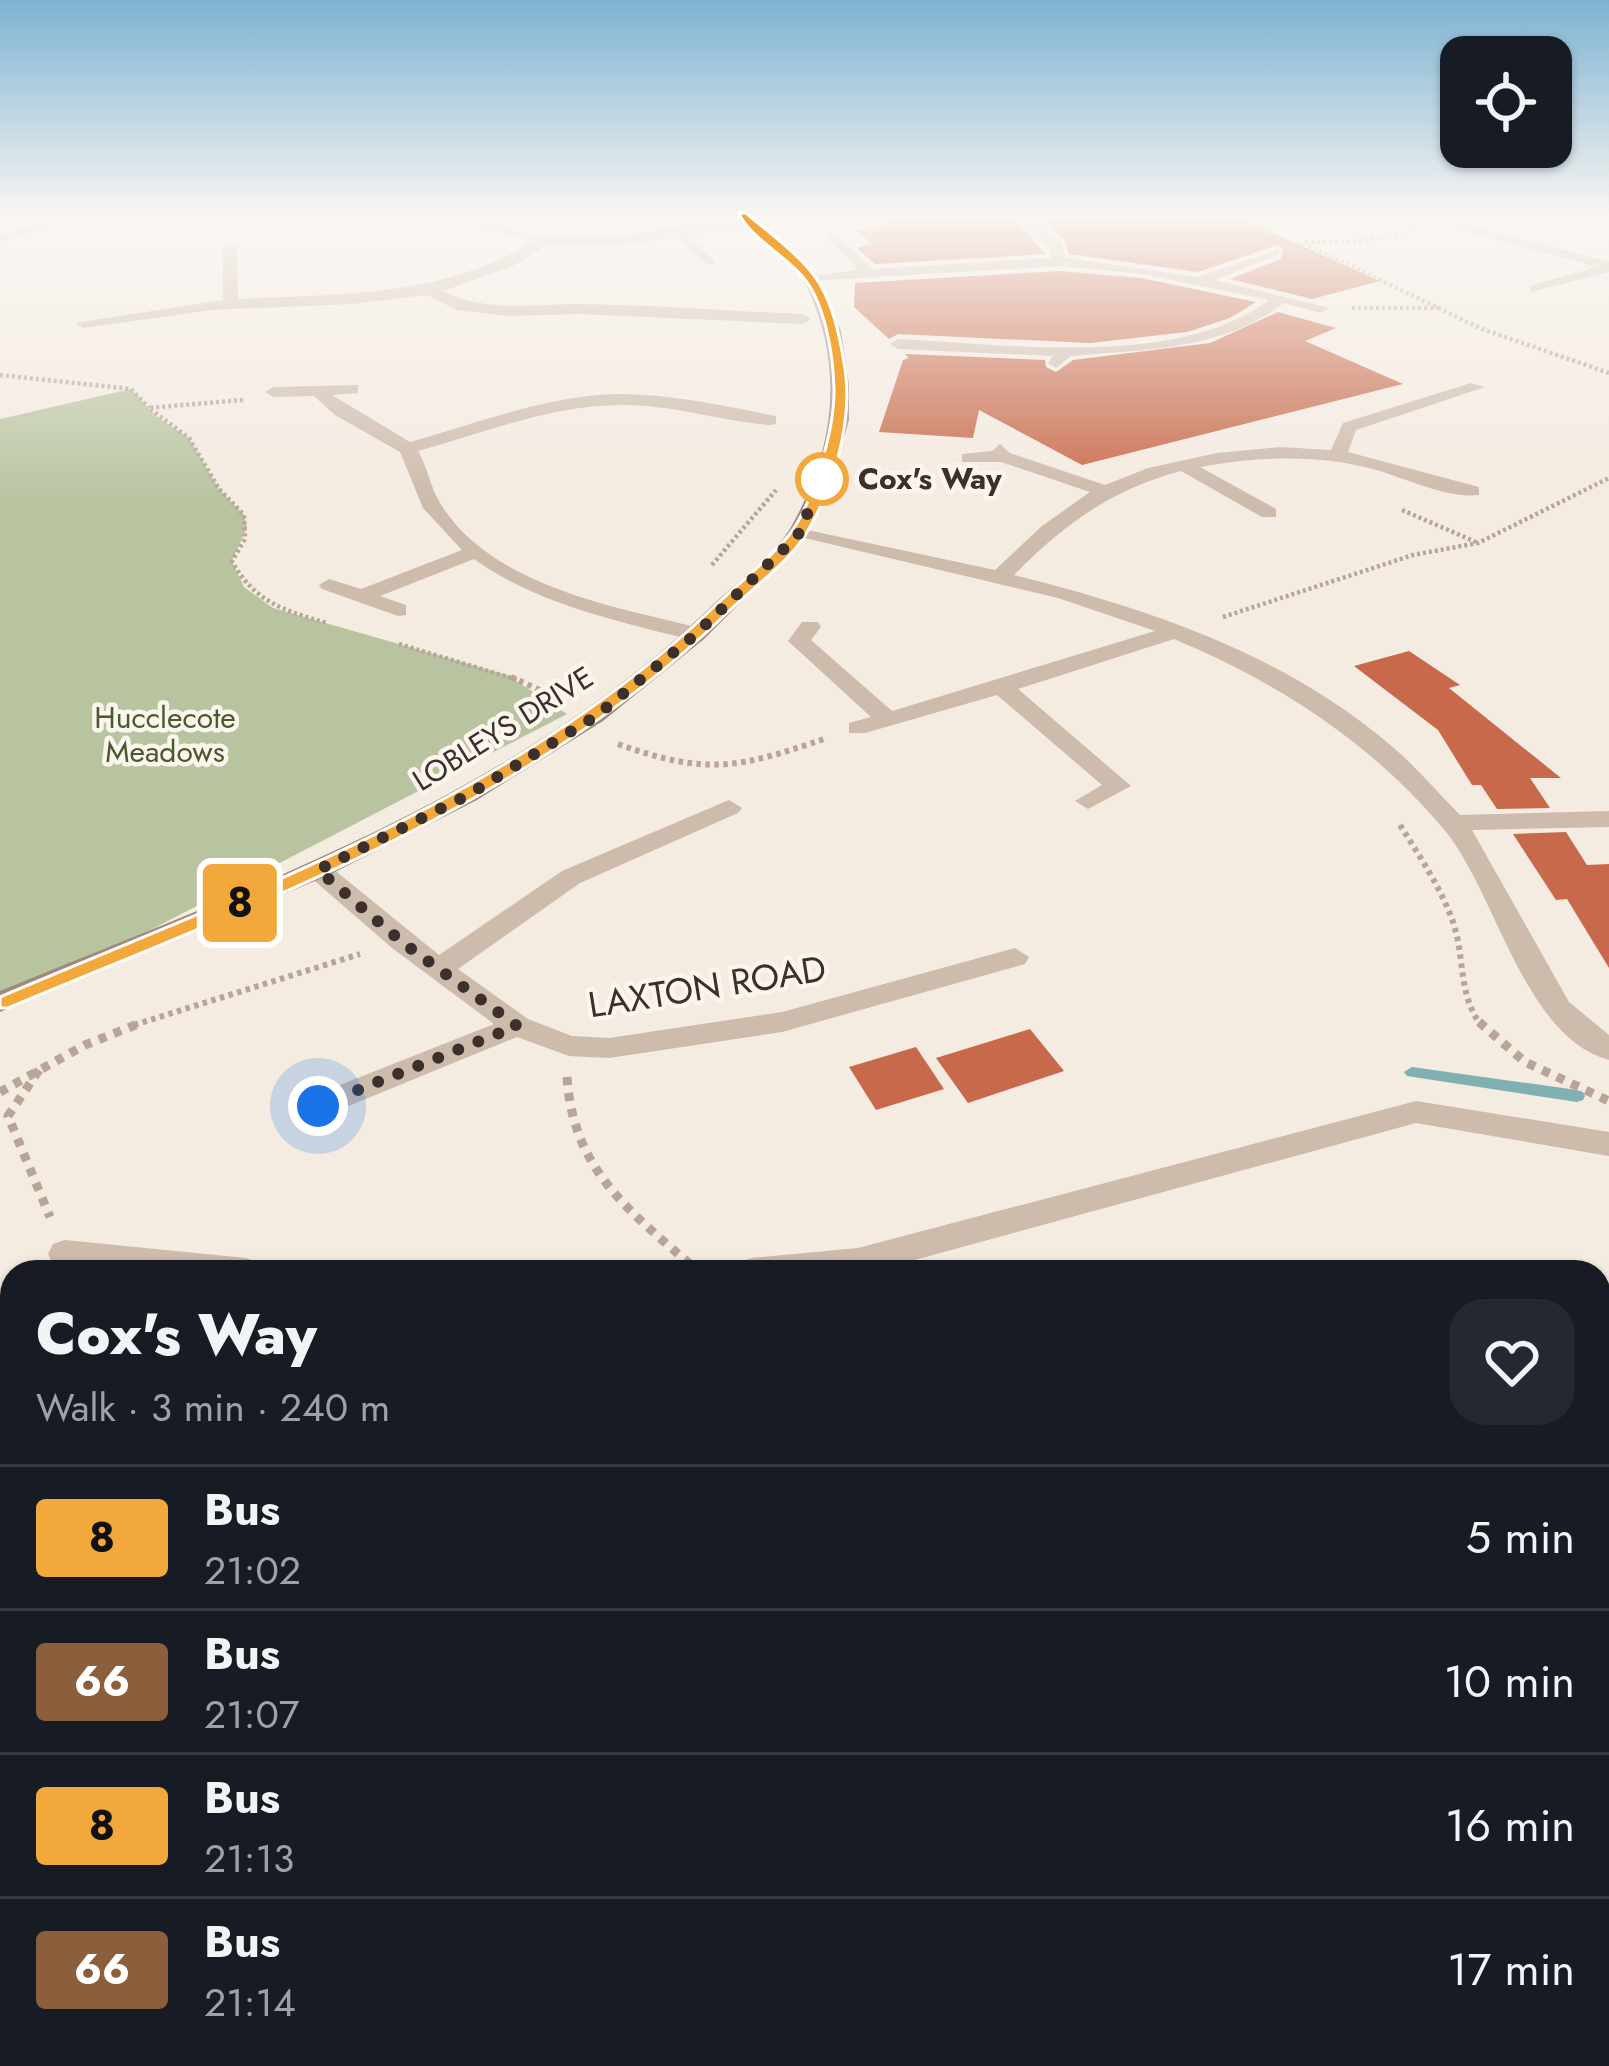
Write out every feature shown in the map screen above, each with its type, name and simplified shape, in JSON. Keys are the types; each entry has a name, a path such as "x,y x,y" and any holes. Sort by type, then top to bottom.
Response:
{"street":[{"path":"83,323 174,311"},
{"path":"770,311 803,319"},
{"name":"LOBLEYS DRIVE","path":"0,1003 318,870 468,795 596,716 696,634 798,535 825,473 840,421 841,385 833,331 825,311"},
{"path":"898,344 1061,357 1182,340 1248,321 1262,311"},
{"path":"1336,456 1349,428 1477,387"},
{"path":"273,392 321,394 352,389"},
{"path":"321,394 336,410 407,449 431,506 476,551 547,590 696,634"},
{"path":"407,449 598,401 664,402 701,408 718,418"},
{"path":"697,427 718,418 770,420"},
{"path":"968,458 1000,452 1105,491"},
{"path":"1002,575 1052,526 1105,491 1185,466 1258,453 1336,456 1472,491"},
{"path":"1185,466 1269,513"},
{"path":"798,535 1002,575 1115,605 1179,631 1339,718 1378,746 1453,823 1552,1018 1609,1051"},
{"path":"358,598 476,551"},
{"path":"329,585 398,610"},
{"path":"810,627 799,641 888,719"},
{"path":"857,728 1179,631"},
{"path":"1000,686 1132,784 1088,801"},
{"path":"438,969 571,877 728,808"},
{"path":"1453,823 1609,819"},
{"name":"LAXTON ROAD","path":"318,870 402,942 517,1026 569,1046 610,1048 782,1022 1015,957"},
{"path":"318,1106 517,1026"},
{"path":"865,1260 1416,1112 1609,1144"},
{"path":"65,1254 125,1260"}],"path":[{"path":"1447,311 1481,329 1609,374"},
{"path":"0,375 131,389 149,408"},
{"path":"661,625 786,476"},
{"path":"1179,631 1413,555 1478,543 1609,478"},
{"path":"1407,513 1478,543"},
{"path":"614,742 675,766 734,770 857,728"},
{"path":"1390,811 1427,868 1452,922 1466,999 1490,1031 1515,1060 1609,1101"},
{"path":"0,1092 43,1064 122,1026 402,942"},
{"path":"569,1046 571,1129 596,1180 686,1260"},
{"path":"43,1064 8,1116 65,1254"}],"green space":[{"name":"Hucclecote Meadows","path":"131,389 156,416 189,438 219,489 244,515 247,527 232,561 244,587 273,608 507,675 567,714 33,991 0,1002 0,419"}],"building":[{"path":"859,311 1241,311 1187,332 1090,343 898,334 889,339"},
{"path":"1278,312 1336,328 1305,341 1403,384 1082,465 979,410 973,438 879,432 903,360 909,358 905,354 1045,360 1046,367 1056,372 1073,360 1210,343"},
{"path":"1409,651 1460,685 1449,688 1561,778 1530,778 1550,808 1497,809 1481,785 1472,785 1438,730 1354,666"},
{"path":"1566,832 1587,865 1609,864 1609,968 1567,899 1556,900 1513,834"},
{"path":"1030,1029 1064,1071 968,1103 936,1058"},
{"path":"916,1047 944,1089 876,1110 849,1067"}],"waterway":[{"path":"1412,1072 1577,1096"}],"bus line":[{"name":"8","path":"0,1002 318,870 468,795 596,716 696,634 798,535 825,473 840,421 841,385 833,331 825,311"}],"place":[{"name":"Cox's Way","path":"822,479"}],"route":[{"path":"318,1106 517,1026 402,942 318,870 468,795 596,716 696,634 798,535 825,473 822,479"}]}
